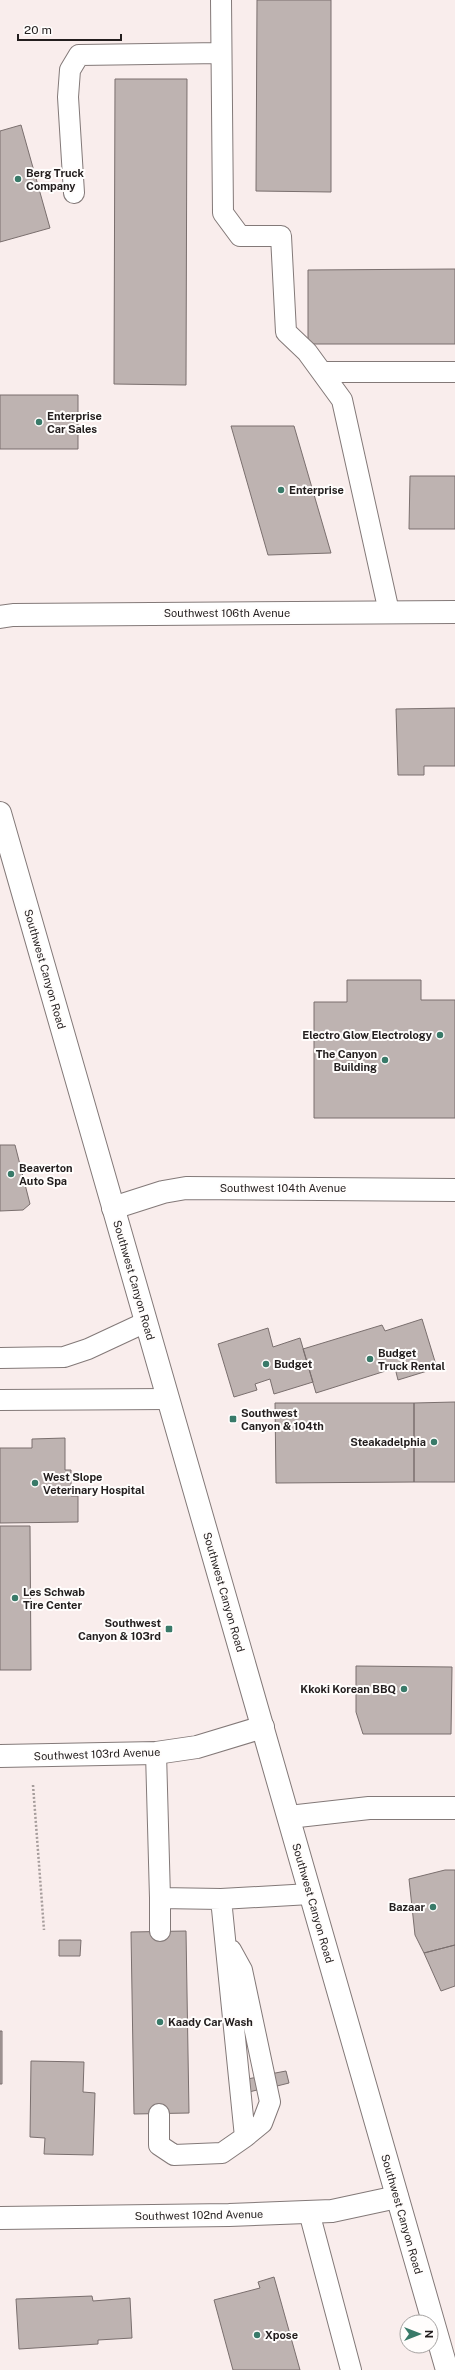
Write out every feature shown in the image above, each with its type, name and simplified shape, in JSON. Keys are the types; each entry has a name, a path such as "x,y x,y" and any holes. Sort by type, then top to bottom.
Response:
{"street":[{"name":"Southwest 106th Avenue","path":"0,617 455,612"},
{"name":"Southwest Canyon Road","path":"0,813 447,2370"},
{"name":"Southwest 104th Avenue","path":"113,1208 163,1192 186,1188 455,1190"},
{"name":"Southwest 103rd Avenue","path":"0,1756 156,1753 197,1747 263,1727"},
{"path":"289,1817 369,1808 455,1808"},
{"name":"Southwest 102nd Avenue","path":"0,2218 337,2211 397,2196"}],"lane":[{"path":"221,0 222,213 240,236 281,236 286,332 307,352 342,400 389,612"},
{"path":"74,193 68,97 70,70 79,55 221,53"},
{"path":"322,372 455,372"},
{"path":"0,1358 64,1358 88,1349 146,1322"},
{"path":"0,1400 168,1399"},
{"path":"156,1753 160,1931"},
{"path":"160,1898 221,1899 310,1894"},
{"path":"221,1899 245,2137"},
{"path":"159,2114 159,2145 174,2155 222,2153 262,2123 270,2102 242,1970 225,1940"},
{"path":"309,2212 351,2370"}],"path":[{"path":"32,1778 44,1930"}],"building":[{"path":"257,0 331,0 331,192 256,191"},
{"path":"115,79 187,79 186,385 114,384"},
{"name":"Berg Truck Company","path":"21,125 50,228 0,242 0,131"},
{"path":"455,269 455,344 308,344 308,270"},
{"name":"Enterprise Car Sales","path":"0,395 78,395 78,449 0,449"},
{"name":"Enterprise","path":"231,426 294,426 331,553 268,555"},
{"path":"410,476 455,476 455,529 409,529"},
{"path":"455,708 455,766 424,766 424,775 398,775 396,709"},
{"name":"The Canyon Building","path":"347,980 421,980 421,1000 455,1000 455,1118 314,1118 314,1002 347,1002"},
{"name":"Beaverton Auto Spa","path":"0,1145 15,1145 30,1204 23,1210 0,1211"},
{"name":"Budget Truck Rental","path":"422,1319 437,1368 398,1380 395,1368 316,1393 303,1349 382,1325 385,1331"},
{"name":"Budget","path":"268,1328 273,1347 300,1338 313,1382 274,1394 270,1379 255,1384 257,1390 234,1397 218,1344"},
{"name":"Steakadelphia","path":"455,1402 455,1482 414,1482 414,1403"},
{"path":"275,1403 414,1403 414,1482 276,1483"},
{"name":"West Slope Veterinary Hospital","path":"65,1438 65,1470 71,1470 71,1496 78,1496 78,1522 0,1523 0,1448 32,1448 32,1439"},
{"name":"Les Schwab Tire Center","path":"0,1526 30,1526 31,1670 0,1670"},
{"name":"Kkoki Korean BBQ","path":"356,1666 452,1667 451,1734 363,1734 356,1712"},
{"name":"Bazaar","path":"445,1870 455,1870 455,1945 424,1953 415,1935 409,1879"},
{"name":"Kaady Car Wash","path":"186,1931 189,2113 134,2114 131,1932"},
{"path":"59,1940 81,1940 80,1956 59,1956"},
{"path":"455,1945 455,1986 441,1991 424,1953"},
{"path":"0,2031 2,2031 2,2084 0,2084"},
{"path":"31,2061 84,2062 83,2092 95,2093 93,2155 44,2154 45,2138 30,2137"},
{"path":"286,2071 289,2083 273,2087 270,2074"},
{"path":"258,2077 261,2089 245,2093 242,2080"},
{"name":"Xpose","path":"274,2277 300,2370 233,2370 214,2300 260,2288 258,2282"},
{"path":"92,2296 93,2301 130,2298 132,2338 98,2340 98,2344 19,2349 16,2299"}],"place":[{"name":"Berg Truck Company","path":"18,179"},
{"name":"Enterprise Car Sales","path":"39,422"},
{"name":"Enterprise","path":"281,490"},
{"name":"Electro Glow Electrology","path":"440,1035"},
{"name":"The Canyon Building","path":"385,1060"},
{"name":"Beaverton Auto Spa","path":"11,1174"},
{"name":"Budget Truck Rental","path":"370,1359"},
{"name":"Budget","path":"266,1364"},
{"name":"Southwest Canyon & 104th","path":"233,1419"},
{"name":"Steakadelphia","path":"434,1442"},
{"name":"West Slope Veterinary Hospital","path":"35,1483"},
{"name":"Les Schwab Tire Center","path":"15,1598"},
{"name":"Southwest Canyon & 103rd","path":"169,1629"},
{"name":"Kkoki Korean BBQ","path":"404,1689"},
{"name":"Bazaar","path":"433,1907"},
{"name":"Kaady Car Wash","path":"160,2022"},
{"name":"Xpose","path":"257,2335"}]}
